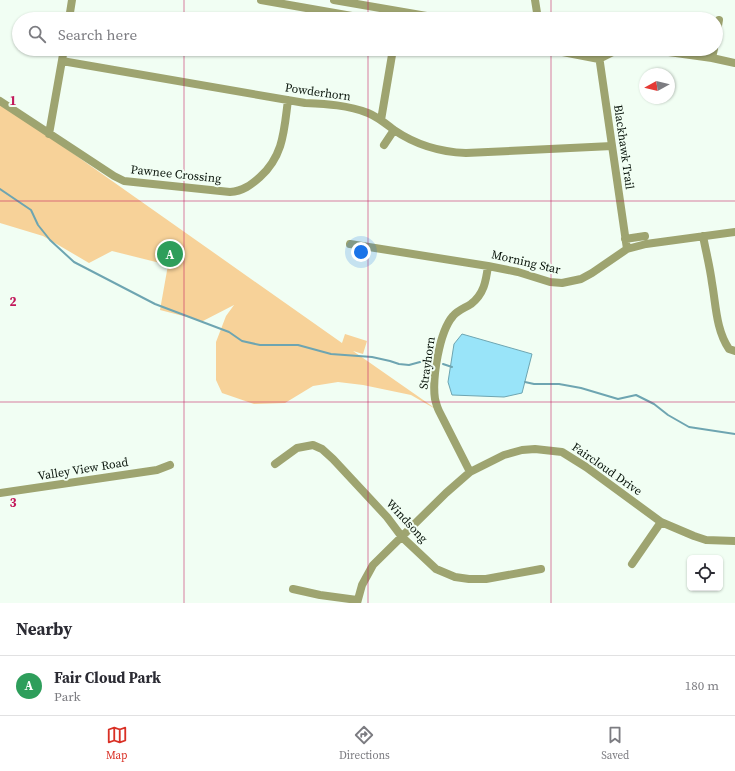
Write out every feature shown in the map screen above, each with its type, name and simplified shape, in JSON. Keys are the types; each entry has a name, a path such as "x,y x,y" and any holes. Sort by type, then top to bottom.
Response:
{"street":[{"path":"70,12 72,0"},
{"path":"262,0 332,12"},
{"path":"334,0 386,12"},
{"path":"535,0 537,12"},
{"path":"50,134 63,56"},
{"path":"380,120 392,56"},
{"path":"587,56 599,58 603,56"},
{"path":"698,56 735,63"},
{"name":"Blackhawk Trail","path":"599,58 627,249"},
{"name":"Powderhorn","path":"62,61 305,103 330,104 350,107 370,114 410,140 447,152 612,146"},
{"name":"Pawnee Crossing","path":"0,101 114,176 124,181 230,192 238,191 250,186 270,167 278,156 284,132 288,100"},
{"path":"384,145 394,130"},
{"name":"Morning Star","path":"350,244 488,266 518,272 550,282 562,283 581,279 627,249 646,244 735,232"},
{"path":"625,239 645,236"},
{"path":"703,236 711,273 719,330 729,349 735,351"},
{"name":"Strayhorn","path":"470,472 439,411 435,401 434,386 439,352 446,326 457,312 475,300 482,292 486,284 488,266"},
{"name":"Windsong","path":"275,464 297,448 313,445 322,449 387,517 402,537 436,569 455,577 469,580 486,579 541,569"},
{"name":"Faircloud Drive","path":"357,602 362,585 373,565 435,504 470,472 504,454 522,450 535,448 562,452 586,467 661,522 706,540 735,541"},
{"name":"Valley View Road","path":"0,494 157,470 170,465"},
{"path":"632,564 661,522"},
{"path":"293,588 320,596 357,602"}],"shaded area":[{"path":"0,102 342,343 345,334 367,341 363,354 353,351 439,411 411,395 363,385 338,382 313,386 285,403 254,404 222,393 216,380 216,342 226,316 234,305 201,322 160,310 168,265 112,251 89,263 43,236 0,223"}],"water":[{"path":"462,334 532,354 522,393 504,397 452,395 448,382 454,344"}],"waterway":[{"path":"0,189 31,210 38,225 50,240 74,262 155,304 229,332 242,341 260,345 298,345 331,354 372,357 399,364 409,365 420,362 431,362"},
{"path":"443,364 452,367"},
{"path":"525,382 534,384 559,384 581,388 618,399 636,395 654,404 668,415 689,427 735,434"}],"place":[{"name":"Fair Cloud Park","path":"170,254"}]}
